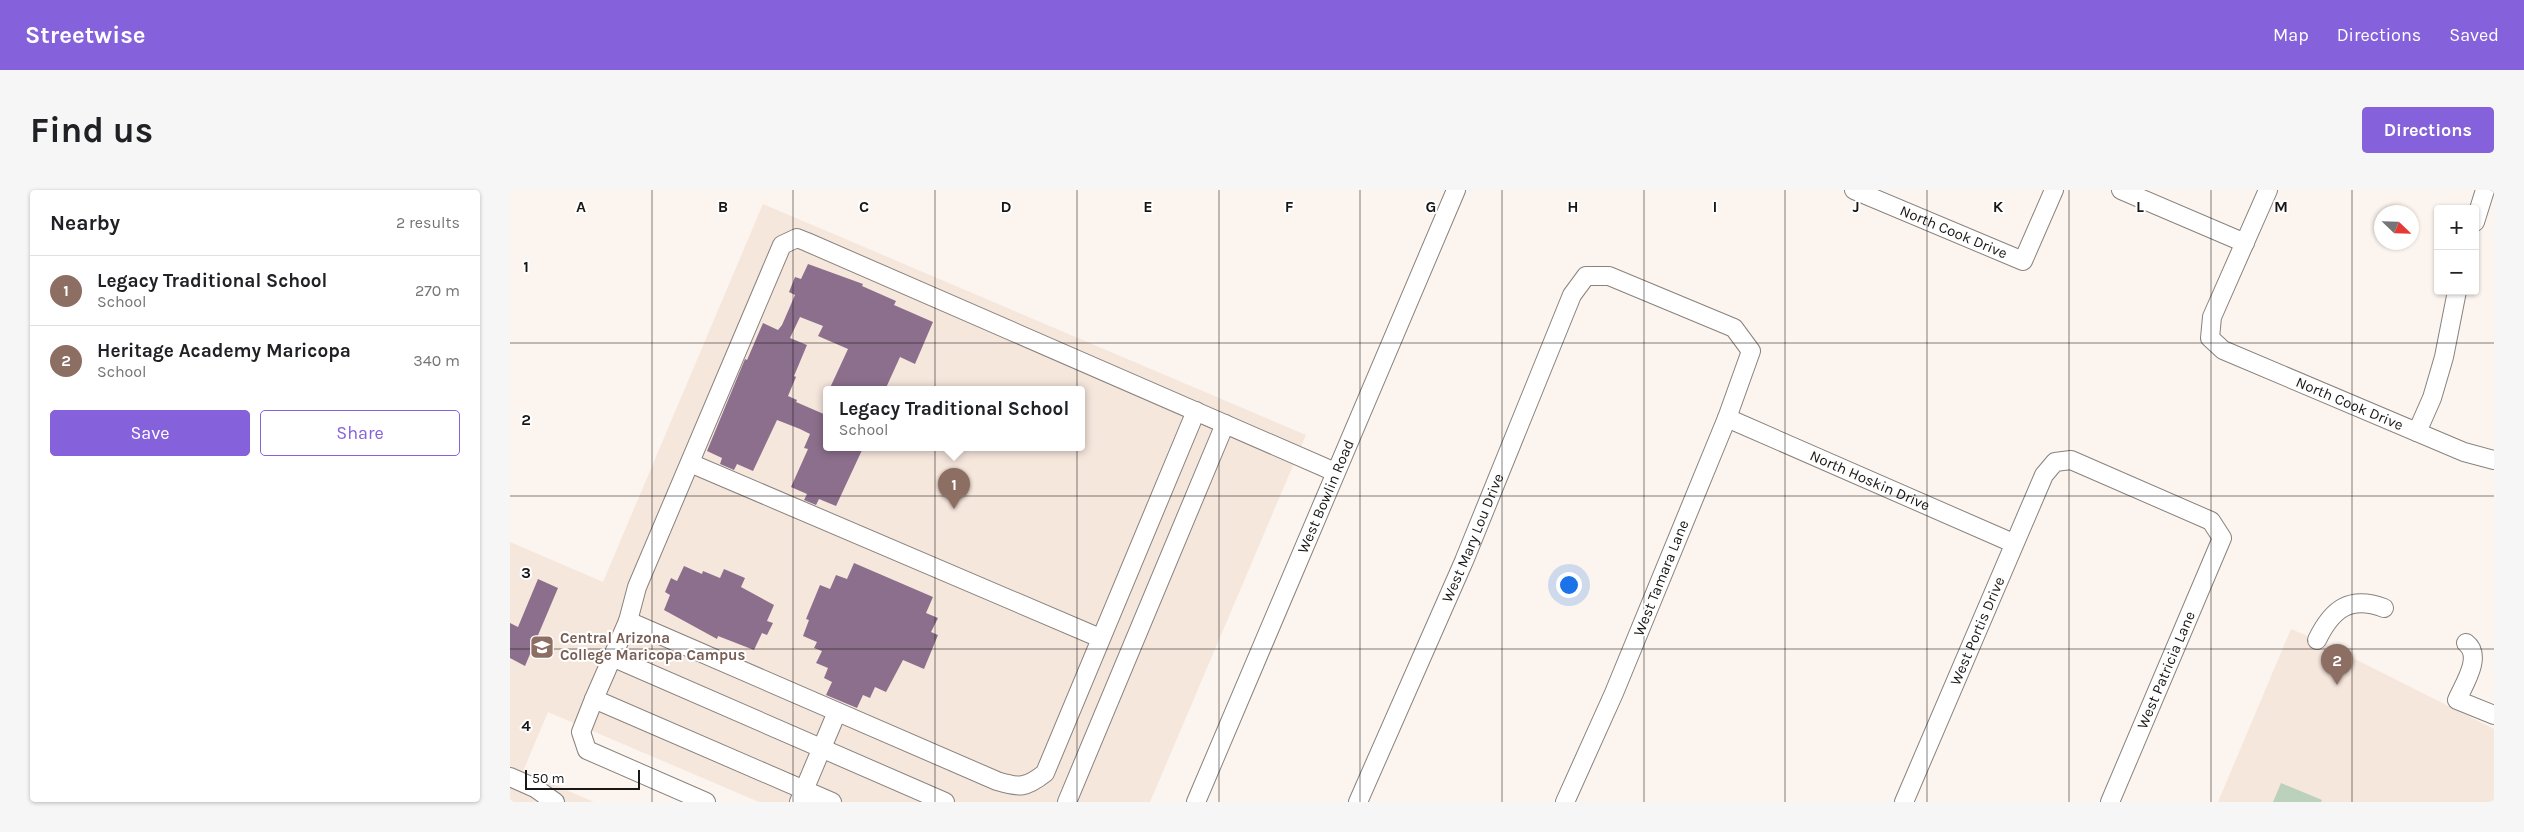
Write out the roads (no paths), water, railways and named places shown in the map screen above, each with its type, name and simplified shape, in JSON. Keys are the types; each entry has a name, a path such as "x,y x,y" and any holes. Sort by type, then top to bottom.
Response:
{"street":[{"name":"West Bowlin Road","path":"1196,802 1456,190"},
{"name":"North Cook Drive","path":"1854,190 2023,261 2054,190"},
{"path":"2121,190 2245,243 2268,190"},
{"path":"2479,209 2485,190"},
{"path":"706,802 588,750 580,732 628,621 637,587 782,245 797,238 1335,472"},
{"name":"North Cook Drive","path":"2245,243 2212,317 2210,338 2223,350 2464,452 2494,460"},
{"name":"West Mary Lou Drive","path":"1358,802 1464,562 1572,296 1586,276 1609,276 1734,328 1751,351"},
{"path":"2417,432 2432,398 2444,357 2456,295"},
{"name":"West Tamara Lane","path":"1565,802 1614,693 1727,418 1751,351"},
{"path":"628,621 997,782 1016,786 1031,784 1045,773 1196,411"},
{"name":"North Hoskin Drive","path":"1727,418 2013,543"},
{"path":"1067,802 1225,424"},
{"name":"West Patricia Lane","path":"2055,462 2071,460 2211,521 2222,538 2110,802"},
{"name":"West Portis Drive","path":"1904,802 2013,543 2044,475 2055,462"},
{"path":"690,463 1100,638"},
{"path":"2318,640 2330,617 2340,609 2362,603 2384,608"},
{"path":"2466,643 2472,647 2474,656 2457,700 2494,715"},
{"path":"612,657 945,802"},
{"path":"594,699 802,796 832,802"},
{"path":"802,796 837,712"},
{"path":"510,776 535,788 555,802"}],"place":[{"name":"Legacy Traditional School","path":"954,509"},
{"name":"Central Arizona College Maricopa Campus","path":"542,647"},
{"name":"Heritage Academy Maricopa","path":"2337,685"}]}
